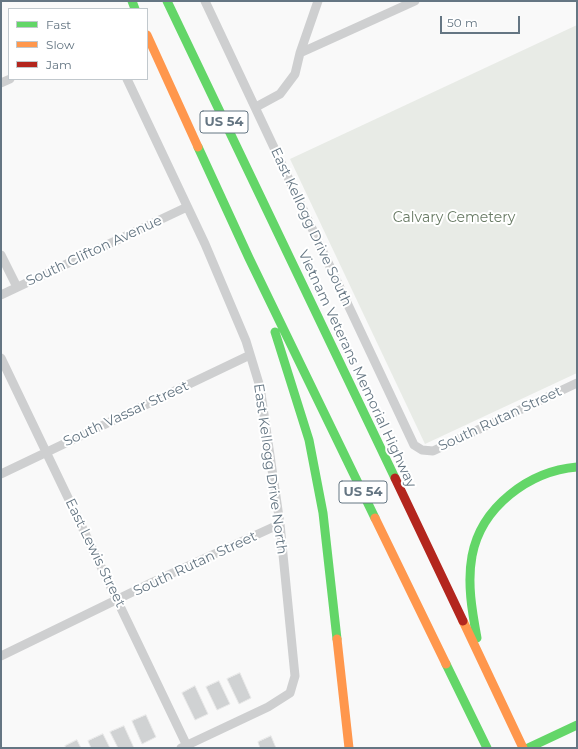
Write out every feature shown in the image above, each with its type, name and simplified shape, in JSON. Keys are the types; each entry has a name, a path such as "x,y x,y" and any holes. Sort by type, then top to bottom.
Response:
{"main road":[{"name":"Vietnam Veterans Memorial Highway","path":"167,1 452,601 482,659 523,748"},
{"name":"US 54","path":"148,37 249,258 487,748"},
{"path":"249,258 287,367 309,440 323,513 348,748"},
{"path":"482,659 469,594 472,555 477,537 493,511 504,499 516,490 539,476 554,471 577,467"},
{"path":"528,748 577,724"}],"street":[{"name":"East Kellogg Drive South","path":"205,1 414,445 422,450"},
{"path":"256,107 280,94 295,74 300,53 318,1"},
{"path":"300,53 415,1"},
{"name":"East Kellogg Drive North","path":"127,80 205,244 246,341 260,387 280,524 295,676 290,693 268,707 185,747"},
{"name":"South Clifton Avenue","path":"1,295 187,207"},
{"path":"1,255 17,287"},
{"name":"South Vassar Street","path":"1,474 250,355"},
{"name":"East Lewis Street","path":"1,358 117,600 185,747"},
{"name":"South Rutan Street","path":"422,450 433,451 577,383"},
{"name":"South Rutan Street","path":"1,656 280,524"}],"green space":[{"name":"Calvary Cemetery","path":"577,25 577,373 425,444 290,159"}],"building":[{"path":"240,673 251,698 239,704 227,679"},
{"path":"219,681 230,704 217,710 206,687"},
{"path":"195,686 208,714 195,720 182,693"},
{"path":"146,715 156,737 142,744 132,721"},
{"path":"124,726 134,748 118,748 110,732"},
{"path":"103,734 110,748 91,748 88,741"},
{"path":"271,736 276,748 260,748 258,742"},
{"path":"77,740 81,748 66,748 65,746"}],"traffic: fast":[{"path":"132,1 135,8"},
{"path":"167,1 395,478"},
{"path":"198,147 249,258 375,518"},
{"path":"275,332 309,440 323,513 337,639"},
{"path":"477,638 473,618 470,576 472,556 477,538 485,522 497,507 525,484 559,470 577,467"},
{"path":"446,664 487,748"},
{"path":"528,748 577,725"}],"traffic: slow":[{"path":"148,37 198,147"},
{"path":"375,518 446,664"},
{"path":"463,621 523,748"},
{"path":"337,639 349,748"}],"traffic: jam":[{"path":"395,478 463,621"}]}
